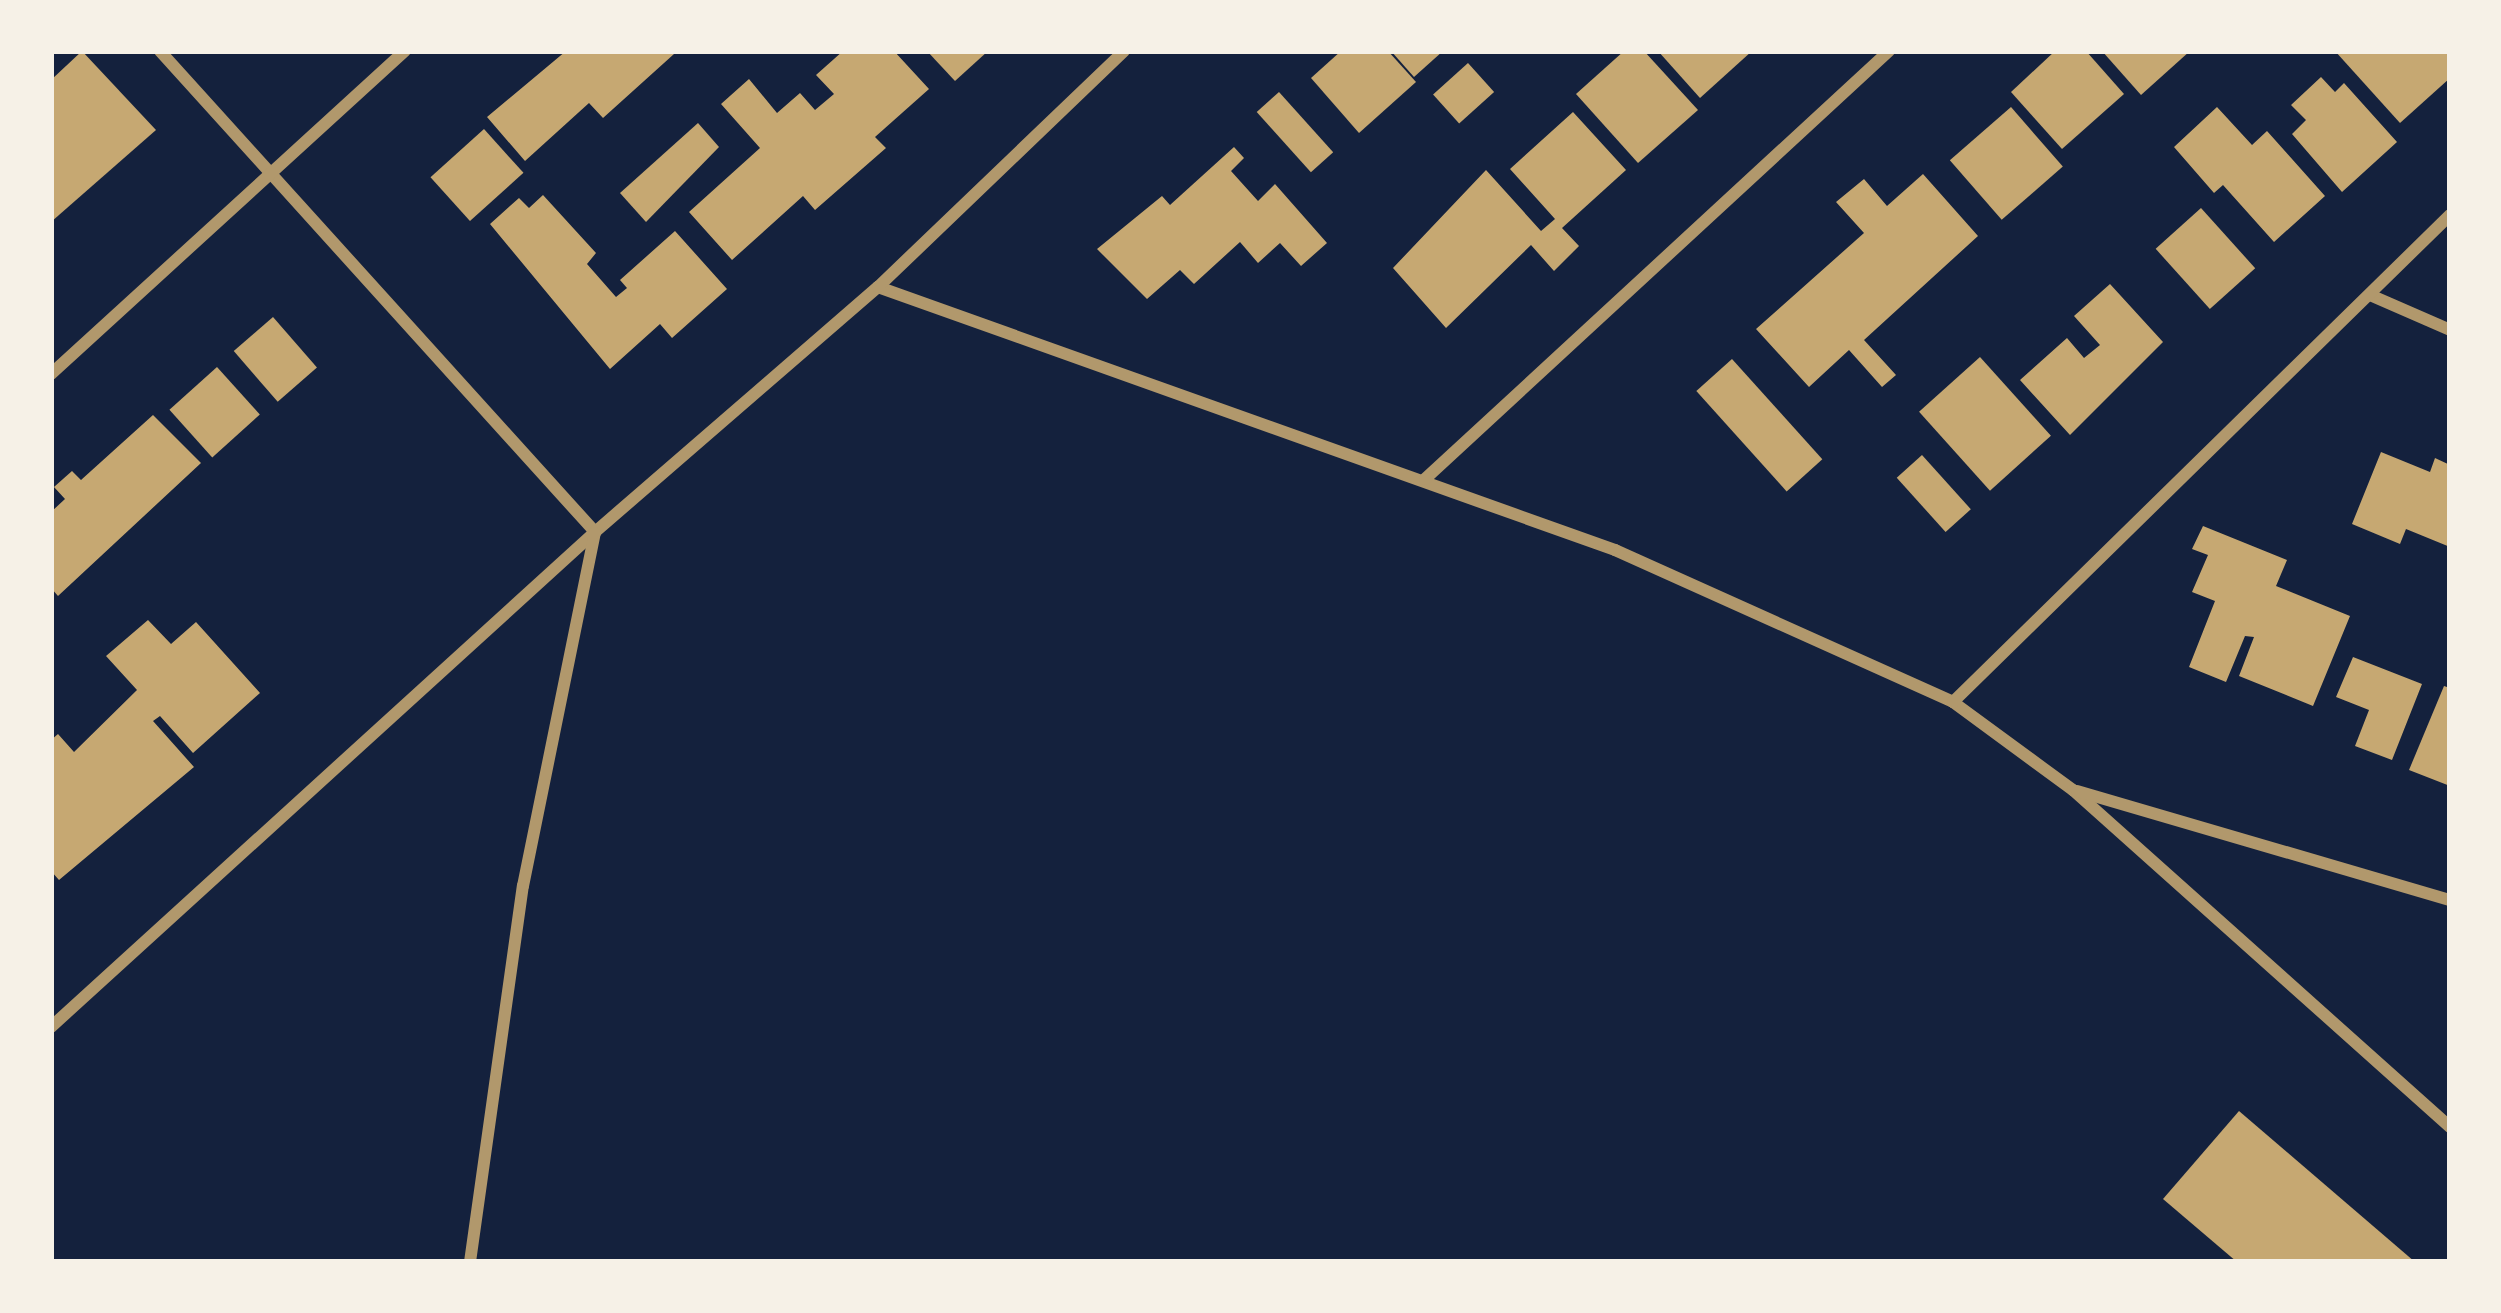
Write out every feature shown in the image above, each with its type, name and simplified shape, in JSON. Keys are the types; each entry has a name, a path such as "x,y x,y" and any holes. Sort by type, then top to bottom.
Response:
{"street":[{"path":"160,51 595,532"},
{"path":"51,374 405,51"},
{"path":"51,1027 595,532 878,287 1124,51"},
{"path":"1425,479 1889,51"},
{"path":"1953,703 2450,215"},
{"path":"878,287 1615,550 1953,703 2073,790 2450,1127"},
{"path":"2370,295 2450,330"},
{"path":"470,1262 523,886 595,532"},
{"path":"2073,790 2450,900"}],"building":[{"path":"82,51 156,130 51,222 51,80"},
{"path":"566,51 674,54 603,118 589,103 525,161 487,117"},
{"path":"843,51 894,51 929,89 875,137 886,148 815,210 803,196 732,260 689,212 760,148 721,104 749,79 777,113 800,93 815,110 834,94 816,75"},
{"path":"927,51 988,51 955,81"},
{"path":"1341,51 1388,51 1416,82 1359,133 1311,78"},
{"path":"1391,51 1443,51 1414,77"},
{"path":"1624,51 1644,51 1698,110 1638,163 1576,94"},
{"path":"1658,51 1752,51 1700,98"},
{"path":"2055,51 2086,51 2124,94 2062,149 2011,92"},
{"path":"2102,51 2190,51 2141,95"},
{"path":"2335,51 2450,51 2450,78 2400,123"},
{"path":"1468,63 1494,92 1459,123 1433,94"},
{"path":"2321,77 2335,92 2344,83 2397,142 2342,192 2292,134 2306,120 2291,105"},
{"path":"1279,92 1333,152 1311,172 1257,112"},
{"path":"2011,107 2063,167 2002,220 1950,160"},
{"path":"2217,107 2252,145 2267,131 2325,196 2274,242 2223,185 2214,193 2174,147"},
{"path":"1573,112 1626,170 1562,228 1579,246 1554,271 1531,245 1446,328 1393,268 1486,170 1541,231 1555,219 1510,169"},
{"path":"698,123 719,147 646,222 620,193"},
{"path":"484,129 523,173 470,221 430,177"},
{"path":"1234,147 1244,158 1231,171 1258,201 1275,184 1327,243 1301,266 1280,243 1258,263 1240,242 1194,284 1180,270 1147,299 1097,249 1162,196 1170,205"},
{"path":"1923,174 1978,236 1864,340 1896,375 1882,387 1849,350 1809,387 1756,329 1864,233 1836,202 1864,179 1887,206"},
{"path":"543,195 596,253 587,264 616,297 627,288 620,280 675,231 727,289 672,338 660,324 610,369 490,224 519,198 529,208"},
{"path":"2201,208 2255,268 2210,309 2156,249"},
{"path":"2110,284 2163,342 2070,435 2020,380 2067,338 2084,358 2100,345 2074,316"},
{"path":"273,317 317,368 278,402 234,351"},
{"path":"1980,357 2051,436 1990,491 1919,412"},
{"path":"1732,359 1822,459 1787,491 1696,391"},
{"path":"217,367 260,415 212,457 169,410"},
{"path":"153,415 201,463 58,596 51,588 51,512 65,499 54,487 72,471 81,480"},
{"path":"2381,452 2430,472 2435,458 2450,465 2450,547 2406,529 2400,544 2352,524"},
{"path":"1922,455 1971,509 1946,532 1897,478"},
{"path":"2203,526 2287,560 2276,586 2350,616 2313,706 2239,676 2254,637 2245,636 2226,682 2189,667 2215,601 2192,592 2208,555 2192,549"},
{"path":"148,620 171,644 196,622 260,693 193,753 160,716 153,721 194,767 59,880 51,871 51,740 58,734 74,752 137,690 106,656"},
{"path":"2353,657 2422,684 2392,760 2355,746 2369,710 2336,697"},
{"path":"2444,686 2450,688 2450,786 2409,770"},
{"path":"2239,1111 2415,1262 2237,1262 2163,1199"}]}
